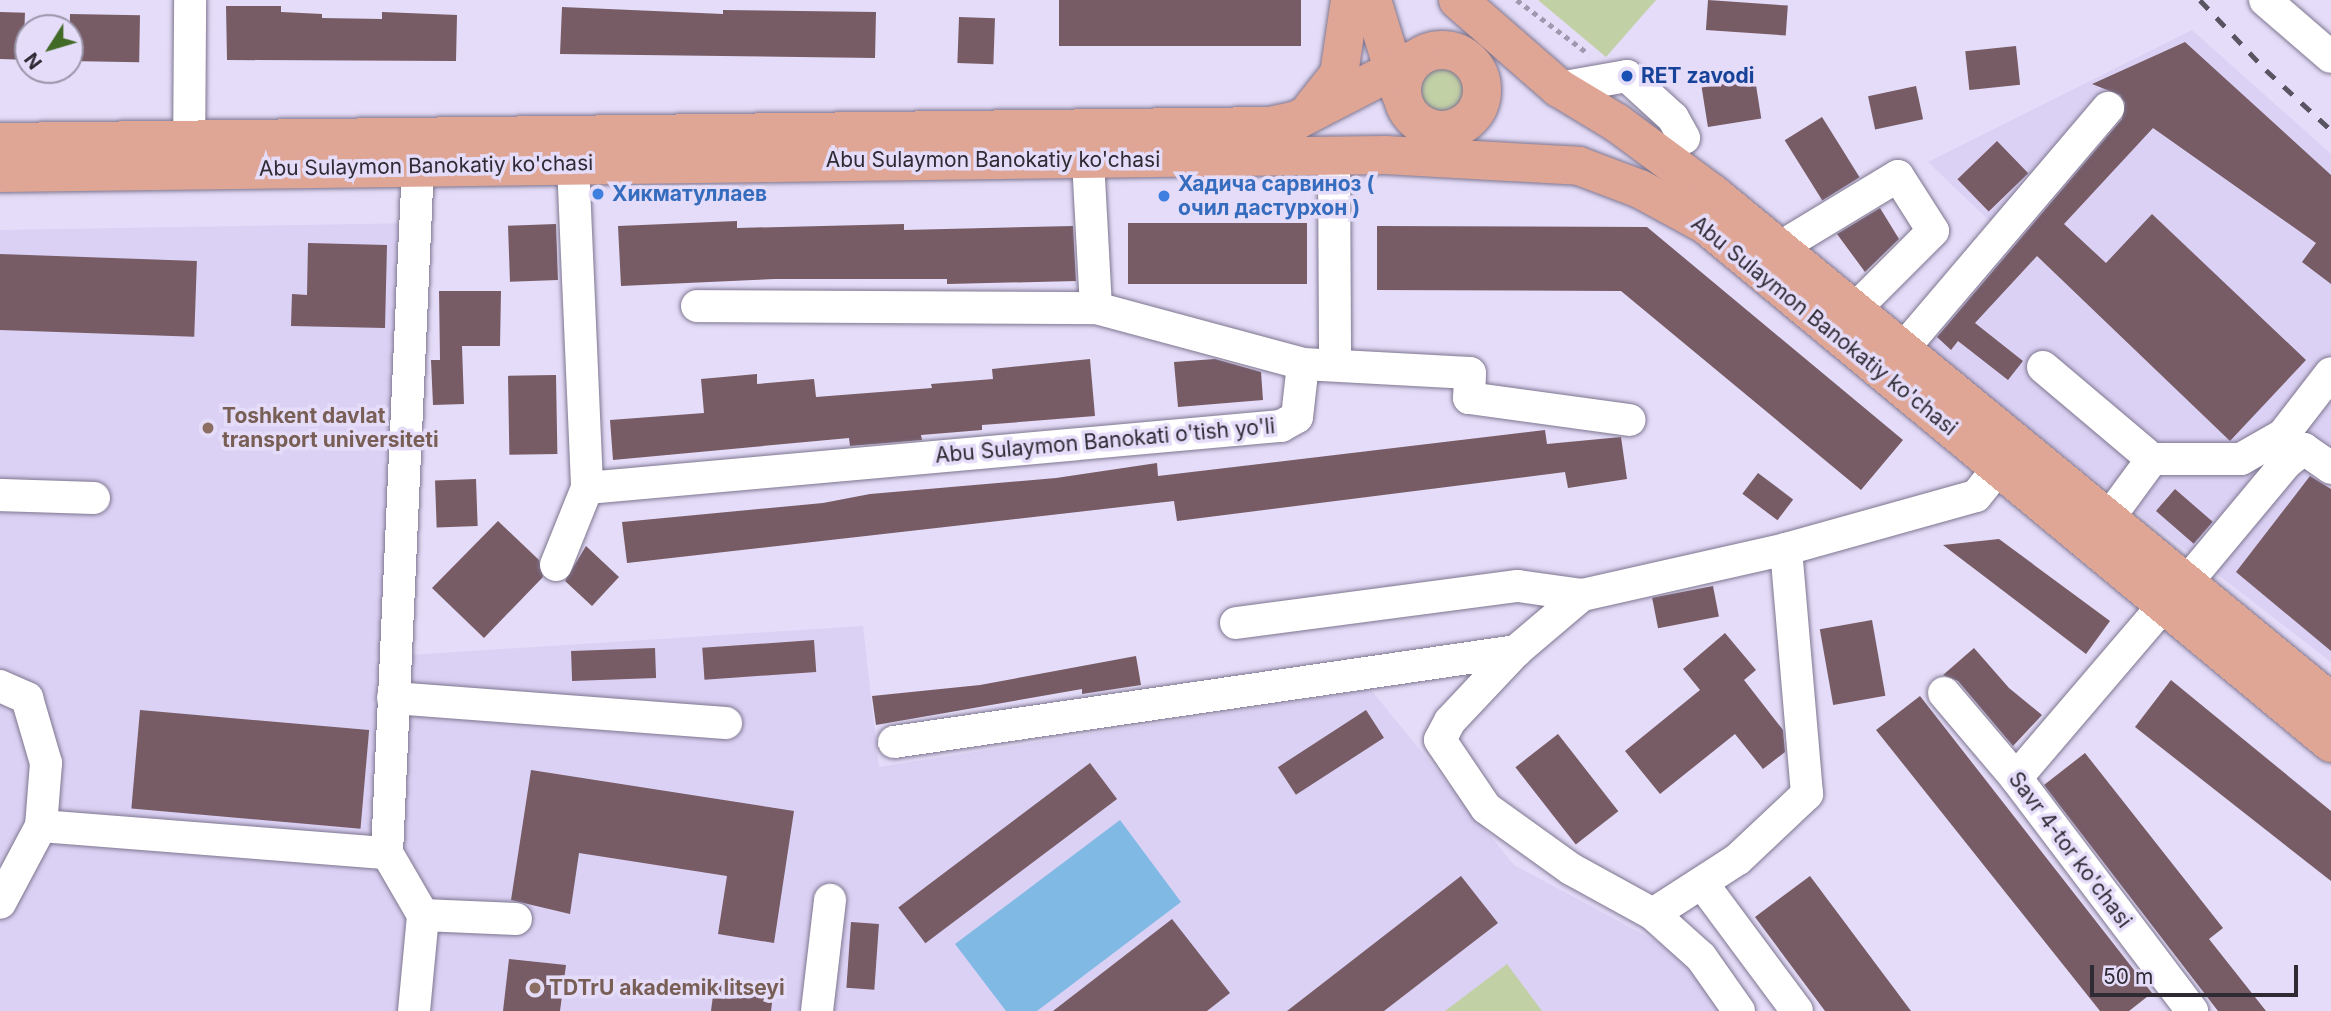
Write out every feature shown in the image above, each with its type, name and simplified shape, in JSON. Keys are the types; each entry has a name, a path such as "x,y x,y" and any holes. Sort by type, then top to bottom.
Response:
{"main road":[{"path":"1297,120 1314,106 1339,74 1350,0"},
{"path":"1373,0 1404,77 1417,122 1514,160"},
{"name":"Abu Sulaymon Banokatiy ko'chasi","path":"1456,0 1559,88 1617,123 1779,248 1902,350 2008,456 2108,519 2175,594 2331,702"},
{"path":"1385,155 1440,130 1463,124 1479,107 1482,83 1471,62 1456,0"},
{"path":"1404,77 1451,51 1471,62 1559,88"},
{"name":"Abu Sulaymon Banokatiy ko'chasi","path":"0,173 189,155 1269,126 1297,120 1404,77"},
{"name":"Abu Sulaymon Banokatiy ko'chasi","path":"0,142 189,155 418,164 1088,160 1385,155 1514,160 1579,166 1610,175 1700,221 2008,456 2175,594 2331,743"}],"street":[{"path":"189,155 190,0"},
{"path":"2266,0 2331,57"},
{"path":"1559,88 1628,76 1673,118 1684,138"},
{"path":"1902,350 2108,108"},
{"path":"1334,156 1335,365"},
{"path":"1088,160 1097,308"},
{"path":"556,565 587,488 573,163"},
{"path":"414,1011 423,915 387,853 418,164"},
{"path":"1779,248 1898,176 1933,231 1854,310"},
{"path":"697,306 1097,308 1303,364 1470,373 1469,398 1629,420"},
{"name":"Abu Sulaymon Banokati o'tish yo'li","path":"587,488 1281,426 1297,417 1303,364"},
{"path":"2043,367 2152,459 2241,459 2283,435 2331,373"},
{"path":"2017,778 2286,463 2304,449 2331,468"},
{"path":"1236,623 1518,586 1582,595 1786,549 1976,496 2008,456"},
{"path":"2108,519 2152,459"},
{"path":"0,495 94,498"},
{"path":"1653,914 1738,859 1807,794 1786,549"},
{"path":"1582,595 1516,651 1450,721 1440,740 1486,808 1571,869 1653,914 1701,957 1739,1011"},
{"path":"894,742 1516,651"},
{"path":"0,687 27,698 46,763 41,826 0,903"},
{"name":"Savr 4-tor ko'chasi","path":"1944,693 2017,778 2192,1011"},
{"path":"393,698 726,723"},
{"path":"41,826 387,853"},
{"path":"1702,883 1797,1011"},
{"path":"817,1011 830,900"},
{"path":"423,915 516,919"}],"shaded area":[{"path":"2192,30 2331,154 2331,662 1904,332 1999,230 1928,162"},
{"name":"Toshkent davlat transport universiteti","path":"422,223 409,655 863,626 879,767 1371,690 1514,865 1691,960 1725,1011 0,1011 0,230"}],"green space":[{"path":"1538,0 1656,0 1606,57"},
{"path":"1444,68 1460,75 1467,91 1460,107 1444,114 1428,107 1421,91 1428,75"},
{"path":"1507,964 1542,1011 1445,1011"}],"water":[{"path":"1120,820 1181,902 1037,1011 1006,1011 955,944"}],"building":[{"path":"1059,0 1301,0 1301,46 1059,46"},
{"path":"1708,0 1788,6 1786,36 1706,30"},
{"path":"226,6 281,6 281,12 322,14 322,18 382,19 382,12 457,15 456,61 227,60"},
{"path":"562,7 723,14 723,10 876,12 875,58 560,54"},
{"path":"0,12 25,13 14,14 14,60 0,59"},
{"path":"84,14 140,15 139,62 84,61"},
{"path":"959,17 995,18 993,64 957,63"},
{"path":"2185,42 2331,175 2331,284 2302,262 2316,243 2153,128 2064,224 2106,263 2152,214 2306,360 2230,441 2037,256 1975,323 2023,361 2008,380 1958,341 1951,350 1937,337 2122,119 2125,103 2120,95 2092,84"},
{"path":"2016,46 2020,85 1969,90 1965,51"},
{"path":"1755,79 1761,119 1708,127 1702,87"},
{"path":"1916,86 1923,119 1875,129 1868,96"},
{"path":"1822,117 1860,177 1822,201 1785,140"},
{"path":"1997,141 2028,173 1989,212 1957,179"},
{"path":"1880,208 1899,239 1865,272 1837,234"},
{"path":"737,221 737,228 904,224 904,230 1073,226 1076,281 947,284 947,279 775,279 621,286 618,226"},
{"path":"1128,223 1307,223 1307,284 1128,284"},
{"path":"556,224 558,280 510,282 508,226"},
{"path":"1377,226 1647,227 1903,440 1861,490 1621,291 1377,290"},
{"path":"308,243 387,245 385,328 291,326 292,294 307,295"},
{"path":"0,254 197,261 194,337 0,330"},
{"path":"439,291 501,291 500,346 462,346 464,404 433,405 431,360 440,360"},
{"path":"1090,359 1095,416 982,425 982,430 921,435 922,440 850,446 849,438 613,460 610,420 704,413 701,379 757,374 757,384 814,379 816,397 932,388 931,384 993,379 992,369"},
{"path":"1215,359 1261,372 1263,400 1178,407 1174,362"},
{"path":"556,375 557,454 509,455 508,376"},
{"path":"1545,430 1547,444 1621,437 1627,479 1568,488 1565,472 1177,521 1174,501 627,563 622,522 823,503 870,494 1056,478 1157,463 1158,476"},
{"path":"1758,473 1793,499 1777,520 1742,494"},
{"path":"2310,476 2331,489 2331,651 2236,572"},
{"path":"476,479 478,526 437,527 435,480"},
{"path":"2175,489 2213,522 2194,544 2156,511"},
{"path":"498,521 539,560 543,577 484,638 432,588"},
{"path":"1999,539 2110,621 2086,654 1943,545"},
{"path":"586,546 619,577 592,606 565,581"},
{"path":"1713,586 1719,616 1658,628 1652,598"},
{"path":"1872,620 1885,696 1833,705 1820,629"},
{"path":"1725,633 1756,670 1744,680 1783,730 1785,752 1763,769 1735,734 1660,794 1625,751 1700,690 1683,669"},
{"path":"814,640 816,672 705,680 702,648"},
{"path":"655,648 656,678 572,681 571,651"},
{"path":"1974,648 2009,688 2042,715 2013,746 1958,681 1943,675"},
{"path":"1136,656 1141,685 1082,694 1082,689 876,725 872,696 980,685"},
{"path":"2171,680 2331,811 2331,881 2135,727"},
{"path":"1920,696 2152,993 2129,1011 2100,1011 1876,730"},
{"path":"140,710 369,730 360,829 131,809"},
{"path":"1366,710 1384,738 1296,795 1278,767"},
{"path":"1558,734 1618,811 1576,844 1515,767"},
{"path":"2085,753 2223,928 2209,939 2266,1011 2218,1011 2044,785"},
{"path":"1090,763 1117,799 925,943 898,907"},
{"path":"531,770 794,811 774,943 718,934 727,876 579,853 570,914 511,900"},
{"path":"1461,876 1498,923 1384,1011 1287,1011"},
{"path":"1810,876 1911,1011 1825,1011 1755,917"},
{"path":"1172,919 1230,993 1207,1011 1053,1011"},
{"path":"851,922 879,924 874,990 846,988"},
{"name":"TDTrU akademik litseyi","path":"509,959 566,965 560,1011 503,1011"},
{"name":"TDTrU akademik litseyi","path":"715,980 774,987 771,1011 711,1011"}],"railway":[{"path":"2200,0 2266,70 2331,130"}],"place":[{"name":"RET zavodi","path":"1627,76"},
{"name":"Хикматуллаев","path":"598,194"},
{"name":"Хадича сарвиноз ( очил дастурхон )","path":"1164,196"},
{"name":"Toshkent davlat transport universiteti","path":"208,428"},
{"name":"TDTrU akademik litseyi","path":"535,988"}]}
